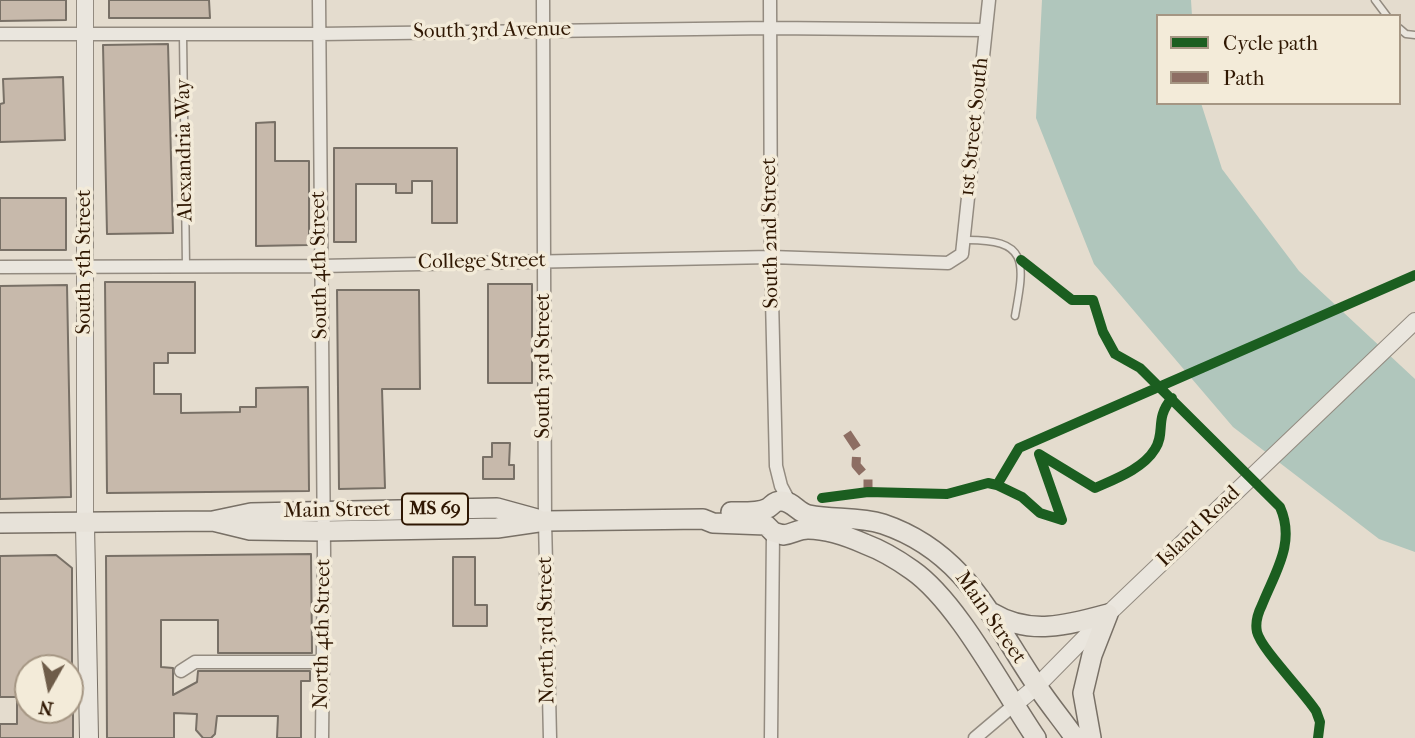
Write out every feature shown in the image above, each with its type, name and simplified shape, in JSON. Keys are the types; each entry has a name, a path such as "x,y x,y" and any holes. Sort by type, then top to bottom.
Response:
{"main road":[{"name":"Main Street","path":"0,523 213,521 251,513 497,508 545,521"},
{"name":"Main Street","path":"213,521 250,530 323,531 497,528 545,521 703,519 713,514 782,518 809,515 869,520 916,539 954,566 991,612 1037,686 1075,738"},
{"name":"Main Street","path":"782,518 842,534 913,570 931,586 951,611 1036,738"},
{"path":"85,523 89,738"},
{"path":"991,612 1014,624 1049,628 1108,614"},
{"path":"1091,738 1083,693 1092,655 1108,614"}],"street":[{"name":"South 5th Street","path":"85,0 85,523"},
{"name":"South 4th Street","path":"319,0 323,531"},
{"name":"South 3rd Street","path":"543,0 545,521"},
{"name":"South 2nd Street","path":"770,0 775,466 780,486 782,518"},
{"name":"1st Street South","path":"962,254 989,0"},
{"name":"South 3rd Avenue","path":"0,34 318,34 770,28 985,30"},
{"name":"College Street","path":"0,267 320,266 771,257 948,263 962,254"},
{"name":"Island Road","path":"1014,705 1037,686 1108,614 1415,321"},
{"path":"771,738 774,568 782,518"},
{"name":"North 3rd Street","path":"545,521 550,738"},
{"name":"North 4th Street","path":"322,738 323,531"},
{"path":"181,671 195,662 323,662"},
{"path":"975,738 1014,705"}],"lane":[{"name":"Alexandria Way","path":"183,33 187,267"},
{"path":"964,240 989,240 1012,249 1021,260 1022,279 1014,316"}],"shaded area":[{"path":"1042,0 1191,0 1192,14 1156,14 1156,105 1202,105 1222,169 1299,271 1415,379 1415,552 1379,539 1233,427 1094,264 1036,118"}],"building":[{"path":"0,0 66,0 66,20 0,21"},
{"path":"109,0 209,0 210,18 109,18"},
{"path":"168,44 173,233 107,234 103,45"},
{"path":"63,77 65,140 0,142 0,104 4,103 3,79"},
{"path":"275,122 275,161 309,161 309,245 256,246 256,123"},
{"path":"334,148 457,148 457,223 432,223 432,181 412,181 412,193 396,193 396,184 356,184 356,242 334,242"},
{"path":"0,198 66,198 66,250 0,250"},
{"path":"105,282 195,282 195,353 168,353 168,363 154,363 154,394 181,394 181,413 240,412 240,407 256,407 256,388 308,387 309,491 107,493"},
{"path":"488,284 532,284 532,383 488,383"},
{"path":"67,285 71,497 0,499 0,286"},
{"path":"337,290 419,290 420,389 382,389 385,488 339,489"},
{"path":"492,443 510,443 509,465 514,465 514,479 483,479 483,457 492,457"},
{"path":"311,554 312,653 218,653 218,620 161,620 161,667 173,668 173,695 197,682 198,671 310,671 310,681 301,681 301,738 277,738 278,716 217,716 215,734 211,738 203,738 196,730 197,714 174,713 174,738 107,738 106,556"},
{"path":"56,555 72,568 72,654 14,654 14,697 0,697 0,556"},
{"path":"453,557 475,557 475,605 487,605 487,626 453,626"},
{"path":"0,724 73,724 73,738 0,738"}],"marked path":[{"path":"847,433 857,448 856,465 868,479 868,492"}],"cycle path":[{"path":"1021,260 1072,300 1093,300 1103,332 1115,354 1140,368 1280,507 1286,533 1285,545 1278,569 1258,615 1257,632 1266,649 1316,711 1320,722 1318,738"},
{"path":"822,498 868,492 947,494 988,483 997,485 1019,448 1415,275"},
{"path":"997,485 1022,497 1040,513 1062,520 1039,454 1095,488 1128,473 1150,456 1160,437 1163,412 1172,398"}]}
